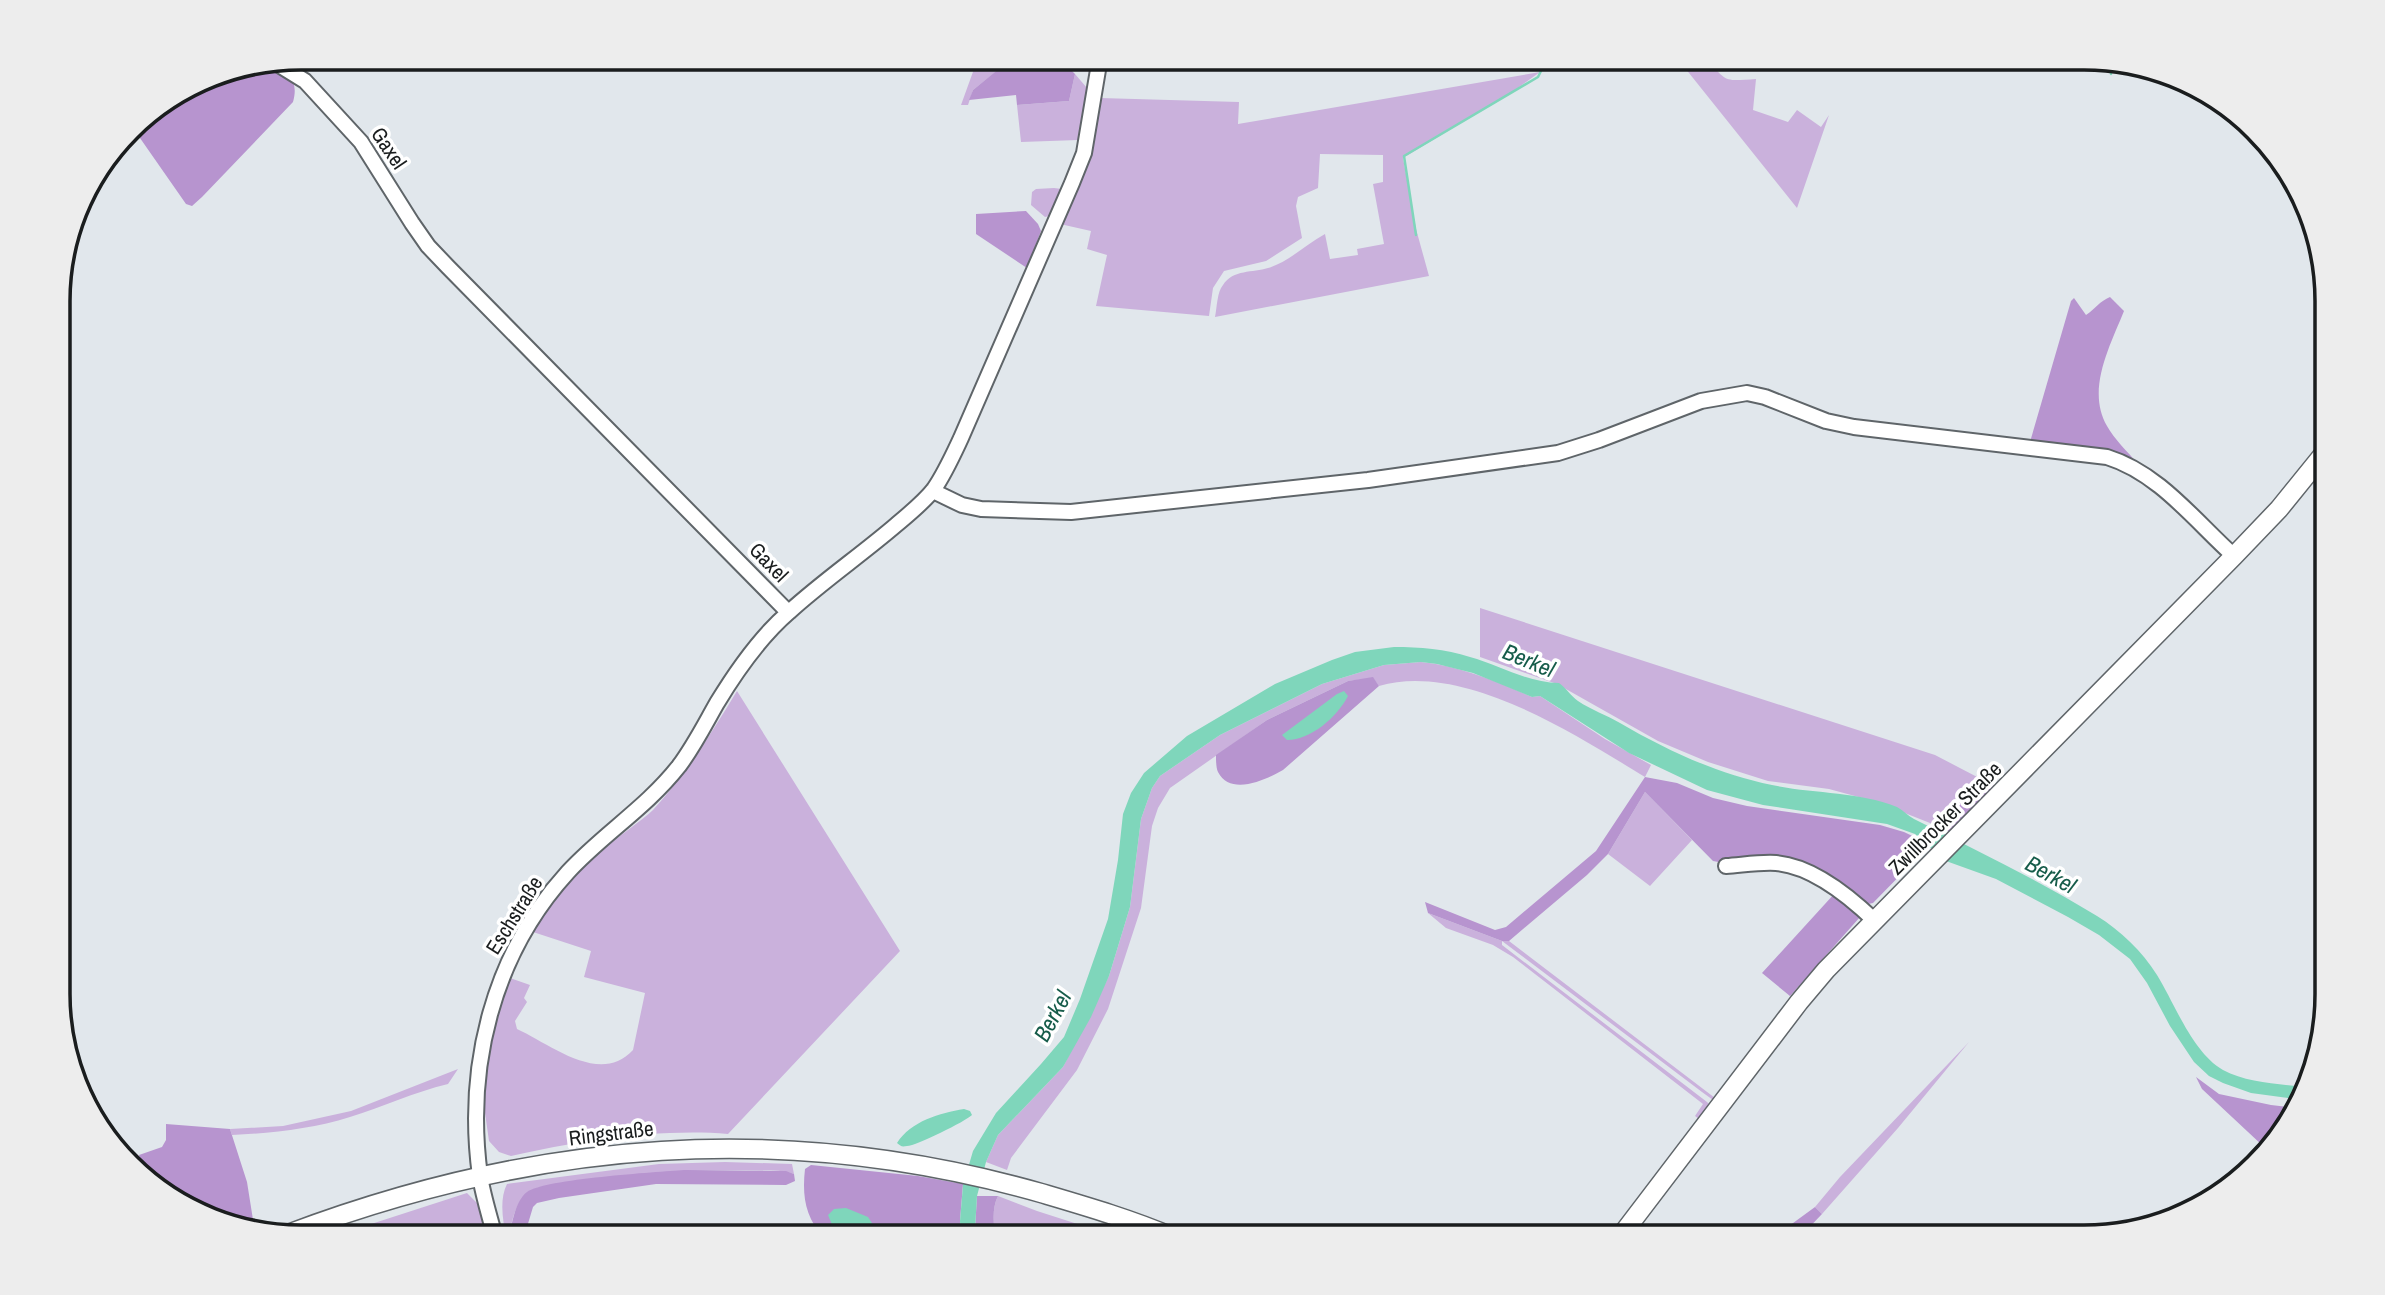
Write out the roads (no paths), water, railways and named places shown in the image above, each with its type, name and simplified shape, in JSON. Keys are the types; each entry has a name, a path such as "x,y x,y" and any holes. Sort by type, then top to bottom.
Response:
{"main road":[{"name":"Zwillbrocker Straße","path":"1629,1225 1826,971 2234,556 2279,509 2315,465"},
{"name":"Ringstraße","path":"313,1225 350,1212 481,1176 624,1152 719,1147 818,1151 916,1164 1002,1182 1097,1209 1140,1225"}],"street":[{"name":"Gaxel","path":"289,71 305,81 361,142 412,223 441,260 788,612 884,536 933,491 961,438 1084,153 1098,70"},
{"path":"933,491 962,505 981,509 1071,512 1342,483 1558,453 1701,401 1747,393 1765,397 1826,421 1854,427 2107,457 2124,462 2141,471 2234,556"},
{"name":"Eschstraße","path":"492,1225 481,1176 475,1099 478,1063 492,1004 515,947 546,897 571,869 656,793 680,765 736,674 757,645 788,612"},
{"path":"1726,866 1772,863 1804,870 1837,890 1875,921"}],"waterway":[{"path":"1416,235 1404,156 1538,77 1542,70"}],"water label":[{"name":"Berkel","path":"1529,660"},
{"name":"Berkel","path":"2051,874"},
{"name":"Berkel","path":"1052,1016"}]}
